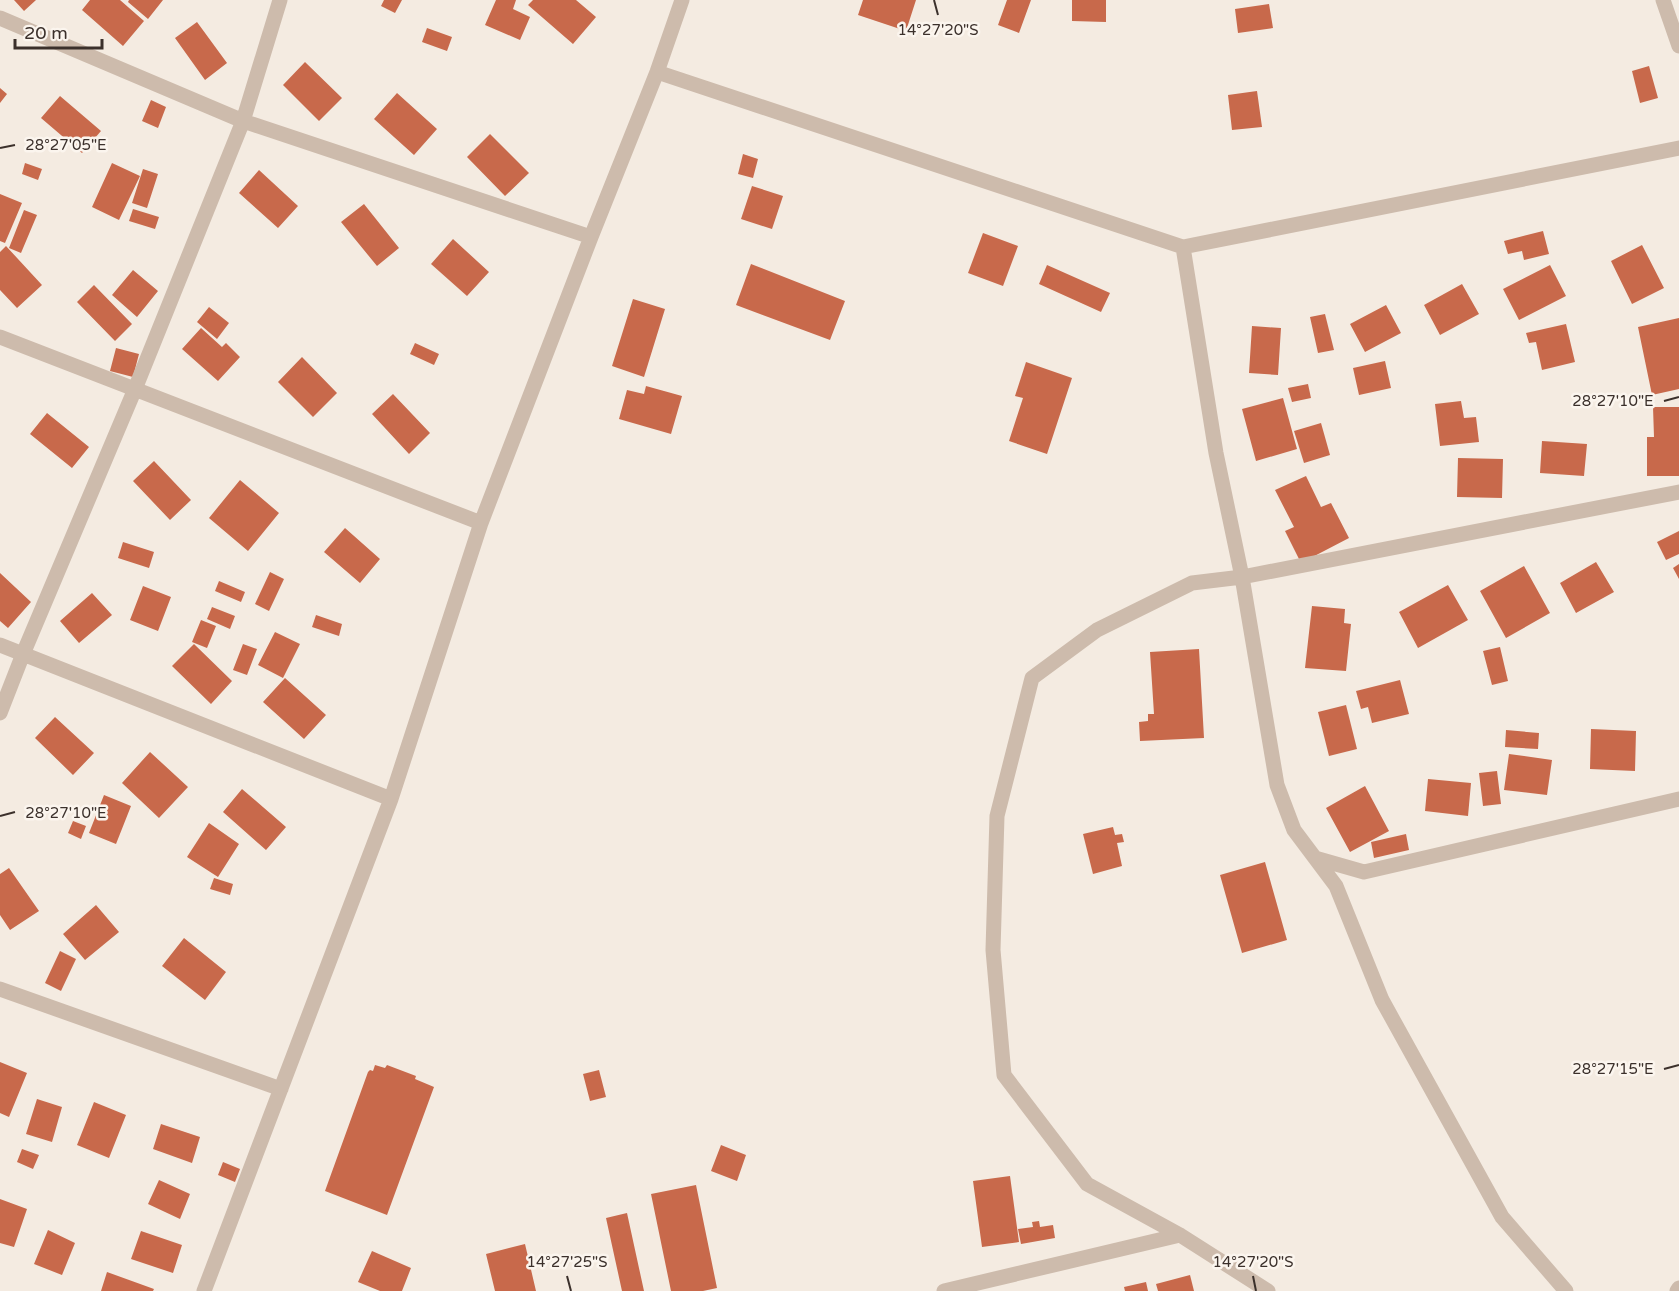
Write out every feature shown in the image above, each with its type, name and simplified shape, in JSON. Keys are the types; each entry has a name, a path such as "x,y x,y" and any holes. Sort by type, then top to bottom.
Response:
{"street":[{"path":"0,713 135,389 243,121 280,0"},
{"path":"204,1291 391,799 481,523 657,72 682,0"},
{"path":"1663,0 1679,46"},
{"path":"0,18 243,121 591,237"},
{"path":"657,72 1183,247 1679,148"},
{"path":"1183,247 1216,453 1242,577 1277,785 1294,830 1336,886 1382,1000 1502,1217 1566,1291"},
{"path":"0,337 481,523"},
{"path":"1264,1290 1180,1235 1087,1184 1004,1075 993,950 997,816 1032,678 1098,630 1192,583 1242,577 1679,492"},
{"path":"0,645 391,799"},
{"path":"1315,858 1364,872 1679,799"},
{"path":"0,989 281,1089"},
{"path":"949,1290 1180,1235"}],"building":[{"path":"14,0 36,0 24,11"},
{"path":"90,0 120,0 144,21 123,46 82,10"},
{"path":"129,0 163,0 148,19 128,2"},
{"path":"384,0 402,0 395,13 381,6"},
{"path":"496,0 516,0 513,9 530,17 520,40 485,25"},
{"path":"533,0 576,0 596,17 573,44 528,5"},
{"path":"863,0 916,0 906,31 858,15"},
{"path":"1007,0 1031,0 1019,33 998,25"},
{"path":"1072,0 1106,0 1106,22 1072,21"},
{"path":"1269,4 1273,28 1238,33 1235,9"},
{"path":"197,22 227,63 205,80 175,38"},
{"path":"427,28 452,37 447,51 422,42"},
{"path":"305,62 342,98 319,121 283,85"},
{"path":"1649,66 1658,98 1640,103 1632,71"},
{"path":"0,88 7,94 0,103"},
{"path":"1257,91 1262,127 1232,130 1228,95"},
{"path":"397,93 437,129 414,155 374,119"},
{"path":"60,96 101,131 82,153 41,118"},
{"path":"151,100 166,107 158,128 142,121"},
{"path":"490,134 529,173 505,196 467,157"},
{"path":"743,154 758,159 753,178 738,174"},
{"path":"25,163 42,169 38,180 22,174"},
{"path":"112,163 140,176 119,220 92,207"},
{"path":"143,169 158,174 147,208 132,203"},
{"path":"259,170 298,206 278,228 239,193"},
{"path":"752,186 783,196 772,229 741,219"},
{"path":"0,194 22,203 5,243 0,241"},
{"path":"364,204 399,248 377,266 341,222"},
{"path":"133,209 159,217 155,229 129,221"},
{"path":"24,210 37,215 21,253 9,248"},
{"path":"1543,231 1549,254 1524,260 1522,251 1508,254 1504,241"},
{"path":"983,233 1018,246 1003,286 968,273"},
{"path":"453,239 489,272 467,296 431,264"},
{"path":"1642,245 1664,288 1632,304 1611,261"},
{"path":"6,246 42,285 17,308 0,290 0,252"},
{"path":"751,264 845,301 830,340 736,305"},
{"path":"1047,265 1110,293 1101,312 1039,284"},
{"path":"1550,265 1566,296 1519,320 1503,289"},
{"path":"133,270 158,291 137,317 112,295"},
{"path":"1462,284 1479,314 1440,335 1424,305"},
{"path":"94,285 132,324 115,341 77,302"},
{"path":"633,299 665,309 644,377 612,366"},
{"path":"1386,305 1401,333 1365,352 1350,324"},
{"path":"209,307 229,323 217,339 197,322"},
{"path":"1325,314 1334,350 1318,353 1310,317"},
{"path":"1679,318 1679,389 1652,395 1638,327"},
{"path":"1566,324 1575,362 1542,370 1536,342 1529,343 1526,333"},
{"path":"1252,326 1281,328 1278,375 1249,373"},
{"path":"201,328 222,347 226,343 240,357 218,381 182,349"},
{"path":"415,343 439,354 434,365 410,354"},
{"path":"116,348 139,354 133,377 110,371"},
{"path":"302,357 337,393 313,417 278,382"},
{"path":"1385,361 1391,388 1359,395 1353,368"},
{"path":"1026,362 1072,378 1047,454 1009,441 1023,398 1015,396"},
{"path":"1308,384 1311,398 1292,402 1288,388"},
{"path":"646,386 682,396 671,434 619,419 627,390 644,394"},
{"path":"393,394 430,433 409,454 372,414"},
{"path":"1283,398 1297,449 1256,461 1242,409"},
{"path":"1461,401 1464,418 1476,417 1479,442 1440,446 1435,404"},
{"path":"1653,407 1679,407 1679,476 1647,476 1647,437 1654,437"},
{"path":"47,413 89,447 72,468 30,434"},
{"path":"1321,423 1330,455 1304,463 1294,431"},
{"path":"1542,441 1587,444 1584,476 1540,473"},
{"path":"1458,458 1503,459 1502,498 1457,497"},
{"path":"154,461 191,500 170,520 133,481"},
{"path":"1306,476 1321,507 1331,503 1349,538 1301,563 1285,531 1294,527 1275,490"},
{"path":"240,480 279,513 248,551 209,518"},
{"path":"345,528 380,559 360,583 324,552"},
{"path":"1679,531 1679,554 1666,560 1657,542"},
{"path":"123,542 154,552 149,568 118,558"},
{"path":"1596,562 1614,592 1576,613 1560,583"},
{"path":"1679,564 1679,579 1673,568"},
{"path":"1524,566 1550,613 1506,638 1480,591"},
{"path":"270,572 284,579 269,611 255,604"},
{"path":"0,573 31,602 8,628 0,621"},
{"path":"219,581 245,592 241,602 215,591"},
{"path":"1448,585 1468,620 1418,648 1399,612"},
{"path":"143,586 171,597 158,631 130,620"},
{"path":"92,593 112,615 79,643 60,621"},
{"path":"1312,606 1345,609 1344,623 1351,624 1346,671 1305,668"},
{"path":"212,607 235,616 230,629 207,619"},
{"path":"316,615 342,624 339,636 312,627"},
{"path":"201,620 216,626 207,648 192,642"},
{"path":"275,632 300,644 283,678 258,665"},
{"path":"194,644 232,681 211,704 172,666"},
{"path":"243,644 257,649 247,675 233,670"},
{"path":"1500,647 1508,681 1492,685 1483,651"},
{"path":"1199,649 1204,738 1140,741 1139,722 1148,721 1148,714 1154,714 1150,652"},
{"path":"285,678 326,715 304,739 263,702"},
{"path":"1400,680 1409,714 1372,723 1368,707 1361,709 1356,691"},
{"path":"1346,705 1357,749 1329,756 1318,712"},
{"path":"55,717 94,753 73,775 35,738"},
{"path":"1591,729 1636,731 1635,771 1590,769"},
{"path":"1506,730 1539,733 1538,749 1505,747"},
{"path":"150,752 188,787 159,818 122,783"},
{"path":"1509,754 1552,760 1547,795 1504,790"},
{"path":"1497,771 1501,804 1483,806 1479,773"},
{"path":"1428,779 1471,783 1468,816 1425,811"},
{"path":"1365,786 1389,831 1350,852 1326,808"},
{"path":"242,789 286,827 266,850 223,812"},
{"path":"104,795 131,806 116,844 89,833"},
{"path":"73,821 86,826 81,839 68,833"},
{"path":"209,823 239,844 218,877 187,857"},
{"path":"1113,827 1115,835 1122,834 1124,842 1117,843 1122,866 1093,874 1083,834"},
{"path":"1406,834 1409,850 1374,858 1371,842"},
{"path":"1265,862 1287,940 1242,953 1220,875"},
{"path":"9,868 39,911 10,930 0,915 0,874"},
{"path":"214,878 233,884 230,895 210,889"},
{"path":"96,905 119,932 85,960 63,934"},
{"path":"184,938 226,972 205,1000 162,966"},
{"path":"60,951 76,959 61,991 45,983"},
{"path":"0,1062 27,1073 9,1117 0,1113"},
{"path":"375,1065 385,1068 387,1065 416,1076 415,1079 434,1087 387,1215 325,1191 368,1072 373,1071"},
{"path":"599,1070 606,1097 590,1101 583,1074"},
{"path":"37,1099 62,1107 52,1142 26,1134"},
{"path":"94,1102 126,1115 109,1158 77,1145"},
{"path":"161,1124 200,1137 192,1163 153,1149"},
{"path":"721,1145 746,1155 737,1181 711,1171"},
{"path":"22,1149 39,1155 33,1169 17,1162"},
{"path":"223,1162 240,1169 235,1182 218,1175"},
{"path":"1010,1176 1019,1242 982,1247 973,1181"},
{"path":"159,1180 190,1194 180,1219 148,1204"},
{"path":"696,1185 717,1288 703,1291 671,1291 651,1194"},
{"path":"0,1199 27,1209 14,1247 0,1243"},
{"path":"627,1213 644,1291 622,1291 606,1218"},
{"path":"1039,1221 1040,1227 1053,1225 1055,1238 1021,1244 1018,1229 1033,1227 1032,1222"},
{"path":"48,1230 75,1243 62,1275 34,1264"},
{"path":"141,1231 182,1245 173,1273 131,1259"},
{"path":"525,1244 536,1291 495,1291 486,1254"},
{"path":"372,1251 411,1268 402,1291 380,1291 358,1282"},
{"path":"107,1272 154,1289 153,1291 101,1291"},
{"path":"1190,1275 1194,1291 1158,1291 1156,1284"},
{"path":"1146,1282 1148,1291 1125,1291 1124,1287"}]}
